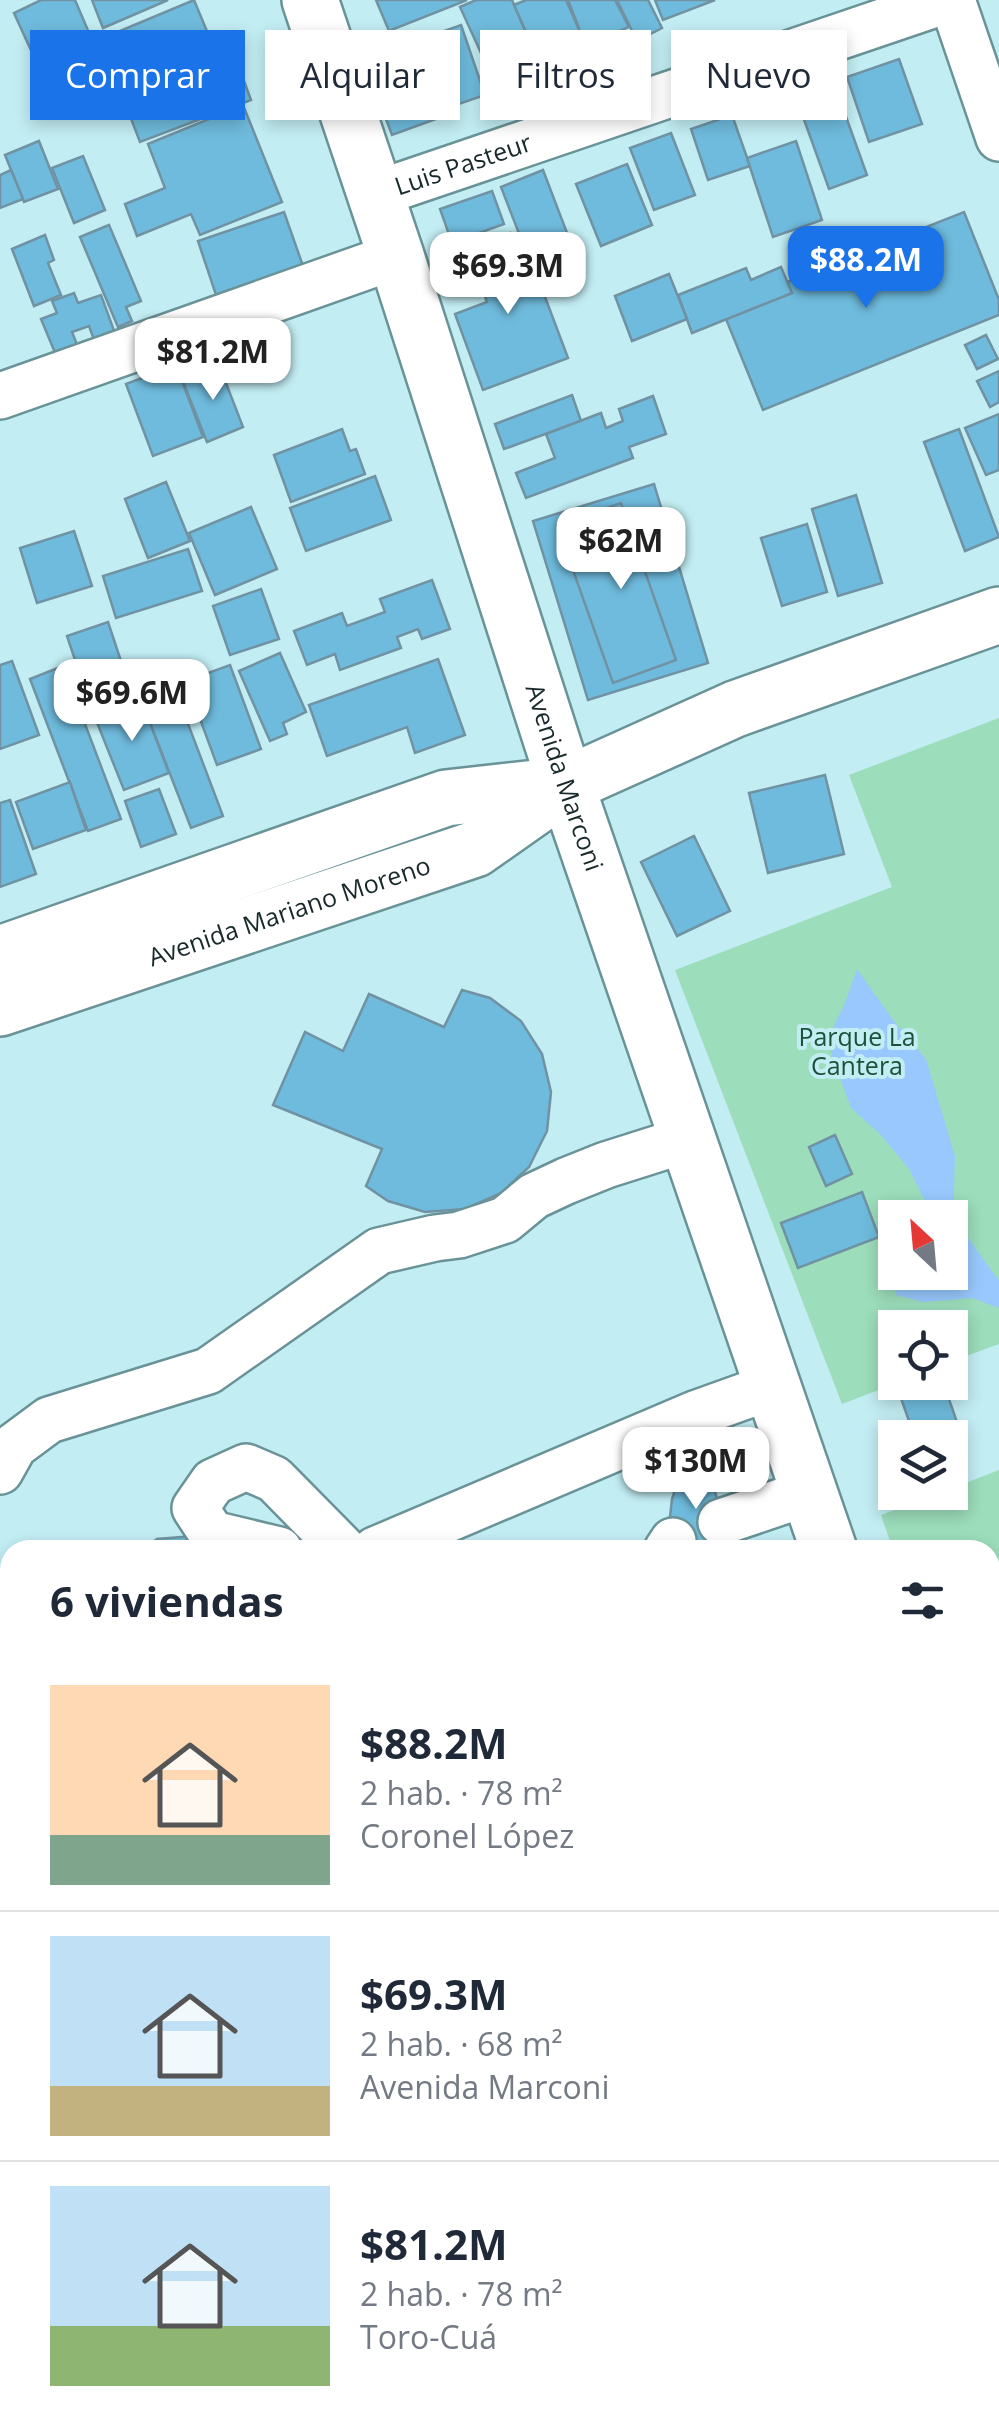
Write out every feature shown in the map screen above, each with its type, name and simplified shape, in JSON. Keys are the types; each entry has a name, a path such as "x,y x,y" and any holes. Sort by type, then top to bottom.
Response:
{"main road":[{"name":"Avenida Marconi","path":"310,0 566,784 827,1540"},
{"name":"Avenida Mariano Moreno","path":"0,1008 475,849 566,784 734,709 999,615"},
{"name":"Avenida Mariano Moreno","path":"0,954 446,798 566,784"}],"street":[{"name":"Luis Pasteur","path":"376,194 950,0"},
{"path":"950,0 999,138"},
{"path":"0,396 396,256"},
{"path":"0,1471 14,1446 49,1420 208,1371 379,1251 458,1235 505,1220 534,1196 566,1181 688,1139"},
{"path":"399,1540 694,1414 773,1386"},
{"path":"237,1540 212,1534 195,1508 213,1482 246,1467 274,1479 334,1540"},
{"path":"720,1522 810,1492"}],"green space":[{"name":"Parque La Cantera","path":"999,718 999,1344 968,1355 968,1310 878,1310 878,1390 842,1404 675,970 892,887 849,775"},
{"path":"999,1470 999,1540 890,1540 881,1515 894,1510 968,1510 968,1482"}],"water":[{"path":"857,969 926,1059 955,1156 954,1200 924,1200 909,1169 881,1135 851,1108 828,1038"},
{"path":"968,1238 999,1281 999,1308 972,1298 923,1302 896,1295 895,1290 968,1290"}],"building":[{"path":"41,0 75,0 88,30 30,30 30,48 14,13"},
{"path":"92,0 168,0 103,28"},
{"path":"194,0 206,30 122,30"},
{"path":"376,0 467,0 392,30"},
{"path":"476,0 512,0 525,30 480,30 480,51 460,7"},
{"path":"526,0 566,0 579,30 525,30 514,5"},
{"path":"568,0 615,0 629,27 622,30 580,30"},
{"path":"617,0 648,0 662,28 651,34 651,30 632,30"},
{"path":"655,0 715,0 663,20"},
{"path":"461,25 480,80 480,97 460,104 460,30 447,30"},
{"path":"899,59 922,124 869,142 847,77"},
{"path":"245,110 282,202 200,235 191,214 137,236 125,204 165,188 148,144 206,120 245,120"},
{"path":"847,119 867,175 829,189 804,120"},
{"path":"131,120 198,120 140,142"},
{"path":"386,120 433,120 392,135"},
{"path":"717,120 734,120 750,166 708,180 691,129"},
{"path":"671,133 695,195 654,210 630,148"},
{"path":"39,141 58,189 24,202 5,155"},
{"path":"796,141 822,220 773,237 747,158"},
{"path":"83,156 105,210 74,223 52,168"},
{"path":"627,164 652,225 601,246 576,184"},
{"path":"11,170 23,199 0,208 0,175"},
{"path":"543,170 572,246 530,262 501,187"},
{"path":"492,191 504,224 452,243 440,209"},
{"path":"284,212 303,266 216,295 198,241"},
{"path":"964,212 999,300 999,315 763,410 726,319 792,293 787,282"},
{"path":"109,225 141,301 126,307 132,321 118,327 80,237"},
{"path":"510,233 523,269 533,265 568,358 483,390 455,314 487,302 467,248"},
{"path":"45,235 54,260 48,263 61,295 34,306 12,249"},
{"path":"781,267 792,293 692,333 678,295 746,268 751,280"},
{"path":"669,274 687,319 632,341 615,296"},
{"path":"74,293 78,303 101,295 116,336 96,345 89,326 72,332 80,352 58,360 41,319 57,313 52,301"},
{"path":"986,335 998,359 977,369 965,345"},
{"path":"176,365 203,437 153,456 126,384"},
{"path":"219,365 243,427 207,442 182,379"},
{"path":"999,371 999,402 990,407 977,381"},
{"path":"572,395 581,421 504,449 495,424"},
{"path":"653,396 666,434 629,447 633,458 526,498 516,473 555,458 546,434 601,413 606,428 623,421 619,409"},
{"path":"999,414 999,470 986,475 965,428"},
{"path":"342,429 350,451 356,449 365,474 291,502 274,455"},
{"path":"959,429 999,537 965,551 924,442"},
{"path":"375,476 391,520 306,551 290,508"},
{"path":"166,482 190,541 148,558 125,499"},
{"path":"654,484 708,663 588,700 533,521"},
{"path":"856,495 882,583 838,596 812,509"},
{"path":"621,503 676,660 613,683 557,525"},
{"path":"251,507 277,569 215,595 189,533"},
{"path":"807,524 827,592 782,606 761,538"},
{"path":"74,531 92,586 37,603 20,548"},
{"path":"188,549 202,591 116,618 103,576"},
{"path":"432,580 450,629 422,639 418,629 397,637 401,648 340,670 335,654 307,665 294,631 342,613 347,626 385,612 380,599"},
{"path":"261,589 279,639 230,655 213,606"},
{"path":"108,622 121,661 80,675 67,636"},
{"path":"280,653 306,712 283,723 287,734 270,741 239,671"},
{"path":"438,659 465,735 415,753 407,727 327,756 309,705"},
{"path":"12,661 39,735 0,749 0,665"},
{"path":"230,665 261,749 217,765 186,681"},
{"path":"63,666 121,819 88,831 30,679"},
{"path":"171,679 223,816 191,828 138,692"},
{"path":"140,697 169,773 124,790 94,715"},
{"path":"825,775 844,854 768,873 749,793"},
{"path":"70,782 86,830 33,849 16,802"},
{"path":"159,789 176,834 141,847 125,801"},
{"path":"10,800 36,874 0,887 0,803"},
{"path":"694,836 730,911 677,936 641,862"},
{"path":"462,990 490,998 521,1021 542,1054 551,1092 547,1131 529,1167 501,1193 465,1209 425,1212 388,1201 366,1186 382,1149 273,1105 305,1032 343,1051 369,994 444,1027"},
{"path":"835,1135 852,1174 826,1186 809,1147"},
{"path":"862,1192 878,1237 798,1268 781,1223"},
{"path":"902,1400 949,1400 956,1420 909,1420"},
{"path":"703,1463 710,1476 723,1540 672,1540 669,1526 672,1499 685,1465"},
{"path":"194,1536 201,1540 156,1540"}]}
